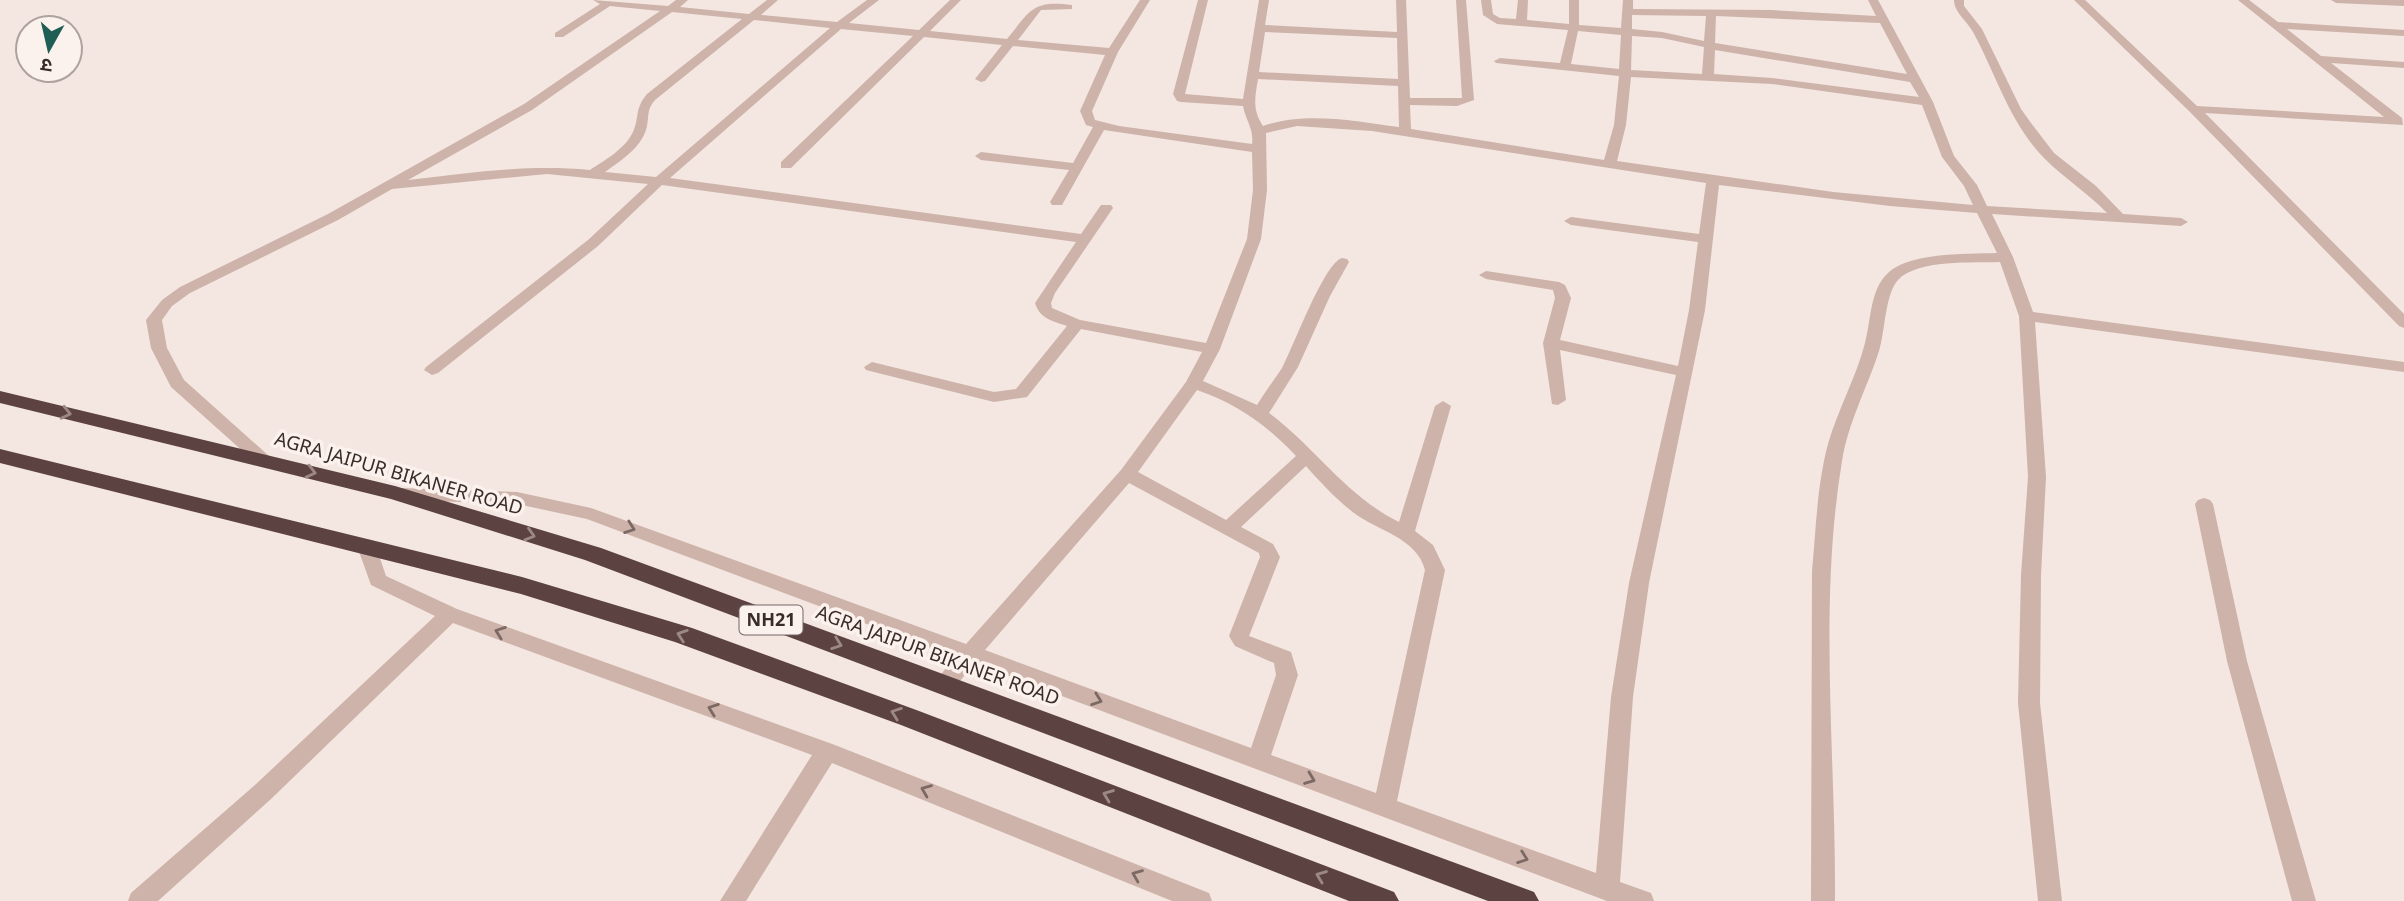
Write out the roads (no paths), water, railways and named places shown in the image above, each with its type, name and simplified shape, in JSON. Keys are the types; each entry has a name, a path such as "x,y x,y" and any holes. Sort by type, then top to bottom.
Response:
{"highway":[{"name":"AGRA JAIPUR BIKANER ROAD","path":"0,397 395,493 593,554 1524,901"},
{"name":"NH21","path":"0,456 522,586 683,635 923,723 1384,901"}],"street":[{"path":"263,460 177,383 159,348 154,320 167,303 186,290 283,243 386,187 553,92 683,0"},
{"path":"593,174 632,142 640,131 641,108 651,97 773,0"},
{"path":"432,370 574,259 659,181 837,27 874,0"},
{"path":"786,165 956,0"},
{"path":"1203,0 1179,94 1181,98 1192,100 1248,103"},
{"path":"945,683 1127,474 1194,383 1212,349 1254,239 1260,190 1260,131 1251,117 1248,103 1264,0"},
{"path":"1401,0 1405,132"},
{"path":"1404,101 1468,100 1461,0"},
{"path":"1486,0 1490,19 1626,31 1751,54 1915,79"},
{"path":"1521,23 1523,0"},
{"path":"1565,67 1574,27 1574,0"},
{"path":"1766,0 1771,13"},
{"path":"1873,0 1927,102 1948,156 1970,185 2006,257 2027,316 2037,477 2031,575 2029,703 2050,901"},
{"path":"1959,0 1959,6 1977,29 2015,109 2026,126 2049,156 2091,188 2118,217"},
{"path":"2079,0 2194,109 2404,323"},
{"path":"2244,0 2401,124"},
{"path":"2336,0 2404,4"},
{"path":"1141,1 1112,52 1086,111 1090,122 1100,126 1258,149"},
{"path":"559,34 603,2 1112,52"},
{"path":"1609,165 1620,132 1627,6 1884,20"},
{"path":"981,79 1037,8 1068,7"},
{"path":"1709,77 1711,12"},
{"path":"2276,25 2404,33"},
{"path":"1259,28 1400,35"},
{"path":"2321,60 2404,65"},
{"path":"1500,61 1625,73 1772,81 1927,102"},
{"path":"1251,75 1404,83"},
{"path":"2194,109 2401,124"},
{"path":"1260,131 1271,125 1296,123 1345,125 1405,132 1713,181 1982,210 2181,222"},
{"path":"1057,202 1100,126"},
{"path":"981,156 1077,167"},
{"path":"386,187 516,171 547,170 659,181 1085,239"},
{"path":"1607,890 1624,684 1639,583 1697,310 1713,181"},
{"path":"1106,208 1043,303 1045,310 1055,317 1077,324 1212,349"},
{"path":"1570,221 1706,239"},
{"path":"1823,901 1824,535 1839,434 1868,360 1885,289 1893,276 1906,268 1927,263 2006,257"},
{"path":"1260,414 1290,367 1322,296 1342,262"},
{"path":"1486,275 1560,288 1563,298 1551,343 1558,400"},
{"path":"2027,316 2404,367"},
{"path":"872,367 994,397 1008,397 1021,393 1077,324"},
{"path":"1551,343 1684,372"},
{"path":"1194,383 1226,394 1260,414 1346,498 1425,547 1434,558 1435,570 1384,807"},
{"path":"1404,535 1443,406"},
{"path":"1230,527 1305,457"},
{"path":"1127,474 1230,527 1266,549 1270,556 1269,565 1239,636 1242,641 1284,658 1287,666 1287,675 1258,760"},
{"path":"395,493 517,498 591,514 1642,901"},
{"path":"2204,503 2237,662 2304,901"},
{"path":"367,546 378,580 450,614 827,751 1200,901"},
{"path":"140,901 263,792 450,614"},
{"path":"732,901 827,751"}]}
